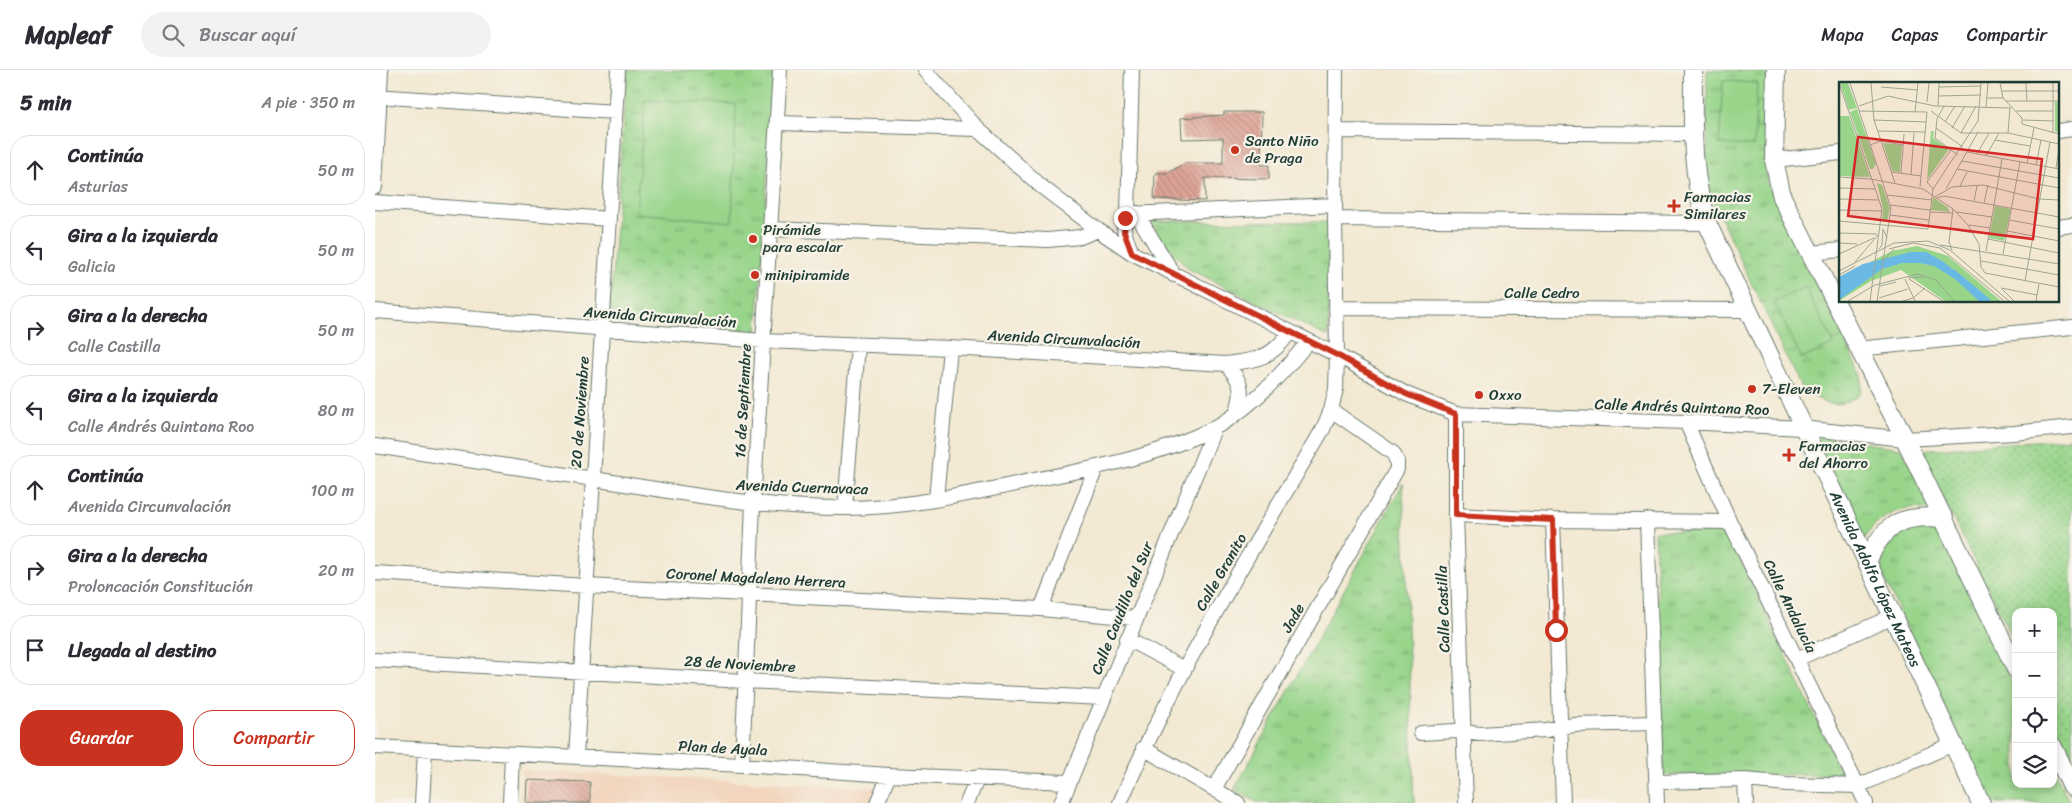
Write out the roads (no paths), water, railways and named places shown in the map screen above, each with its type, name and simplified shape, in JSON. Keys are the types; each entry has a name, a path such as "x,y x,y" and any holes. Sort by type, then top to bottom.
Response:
{"main road":[{"name":"Avenida Adolfo López Mateos","path":"1693,70 1694,176 1697,195 1707,223 1802,428 1867,562 1891,617 1981,803"},
{"path":"1776,70 1774,160 1782,197 1905,439 2012,661"},
{"path":"1867,562 1875,543 1893,525 1907,518 1923,516 1944,518"},
{"path":"2057,755 2072,787"}],"street":[{"path":"375,187 377,96 381,70"},
{"name":"20 de Noviembre","path":"576,756 618,70"},
{"name":"16 de Septiembre","path":"742,765 744,681 753,504 780,70"},
{"path":"925,70 978,130 1042,187 1098,230 1132,253 1289,333"},
{"path":"1132,70 1132,214 1175,276"},
{"name":"Calle Granito","path":"1120,803 1143,748 1184,669 1318,437 1331,410 1336,389 1337,355 1336,70"},
{"path":"377,96 615,112"},
{"path":"777,123 978,130"},
{"path":"2059,130 2072,129"},
{"path":"1336,131 1693,134"},
{"path":"1774,160 1839,153"},
{"path":"375,202 609,220"},
{"path":"1132,253 1124,232 1125,218 1132,214 1335,212 1707,223"},
{"path":"2059,227 2072,225"},
{"path":"771,228 1048,240 1080,237 1098,230"},
{"path":"1811,253 1839,250"},
{"name":"Calle Cedro","path":"1336,308 1748,310"},
{"name":"Avenida Circunvalación","path":"375,311 763,341 950,348 1227,364 1253,360 1268,355 1279,347 1289,333"},
{"path":"1859,349 2072,327"},
{"name":"Calle Andrés Quintana Roo","path":"1289,333 1337,355 1406,394 1456,414 1802,428 1905,439 2014,433 2072,427"},
{"name":"Avenida Cuernavaca","path":"375,446 753,504 845,508 887,506 936,499 1096,468 1169,447 1215,427 1237,412 1283,370 1308,342"},
{"path":"845,508 858,345"},
{"path":"936,499 950,348"},
{"path":"1227,364 1237,376 1241,386 1242,394 1237,412"},
{"name":"Jade","path":"1214,789 1397,469 1397,461 1393,453 1331,410"},
{"name":"Calle Castilla","path":"1456,414 1456,515 1466,803"},
{"name":"Calle Andalucía","path":"1686,422 1730,522 1866,803"},
{"name":"Calle Caudillo del Sur","path":"1061,803 1135,618 1215,427"},
{"path":"1041,609 1096,468"},
{"path":"1456,515 1553,520 1730,522"},
{"path":"1553,520 1563,803"},
{"path":"1647,520 1657,803"},
{"name":"Coronel Magdaleno Herrera","path":"375,573 586,586 1041,609 1135,618"},
{"path":"1797,659 1891,617"},
{"path":"1127,639 1184,669"},
{"name":"28 de Noviembre","path":"375,660 582,670 744,681 1103,698"},
{"path":"1421,733 1455,731 1464,733 1560,728 1574,725 1655,723"},
{"path":"1657,782 1745,780 1858,786 1953,744"},
{"name":"Plan de Ayala","path":"375,746 742,765 889,775 1069,782"},
{"path":"1143,748 1238,803"},
{"path":"422,803 425,750"},
{"path":"510,803 513,754"},
{"path":"877,803 889,775"},
{"path":"967,803 978,777"},
{"path":"1745,780 1746,803"}],"place":[{"name":"Santo Niño de Praga","path":"1235,150"},
{"name":"Farmacias Similares","path":"1674,206"},
{"name":"Pirámide para escalar","path":"753,239"},
{"name":"minipiramide","path":"755,275"},
{"name":"7-Eleven","path":"1752,389"},
{"name":"Oxxo","path":"1479,395"},
{"name":"Farmacias del Ahorro","path":"1789,455"}]}
